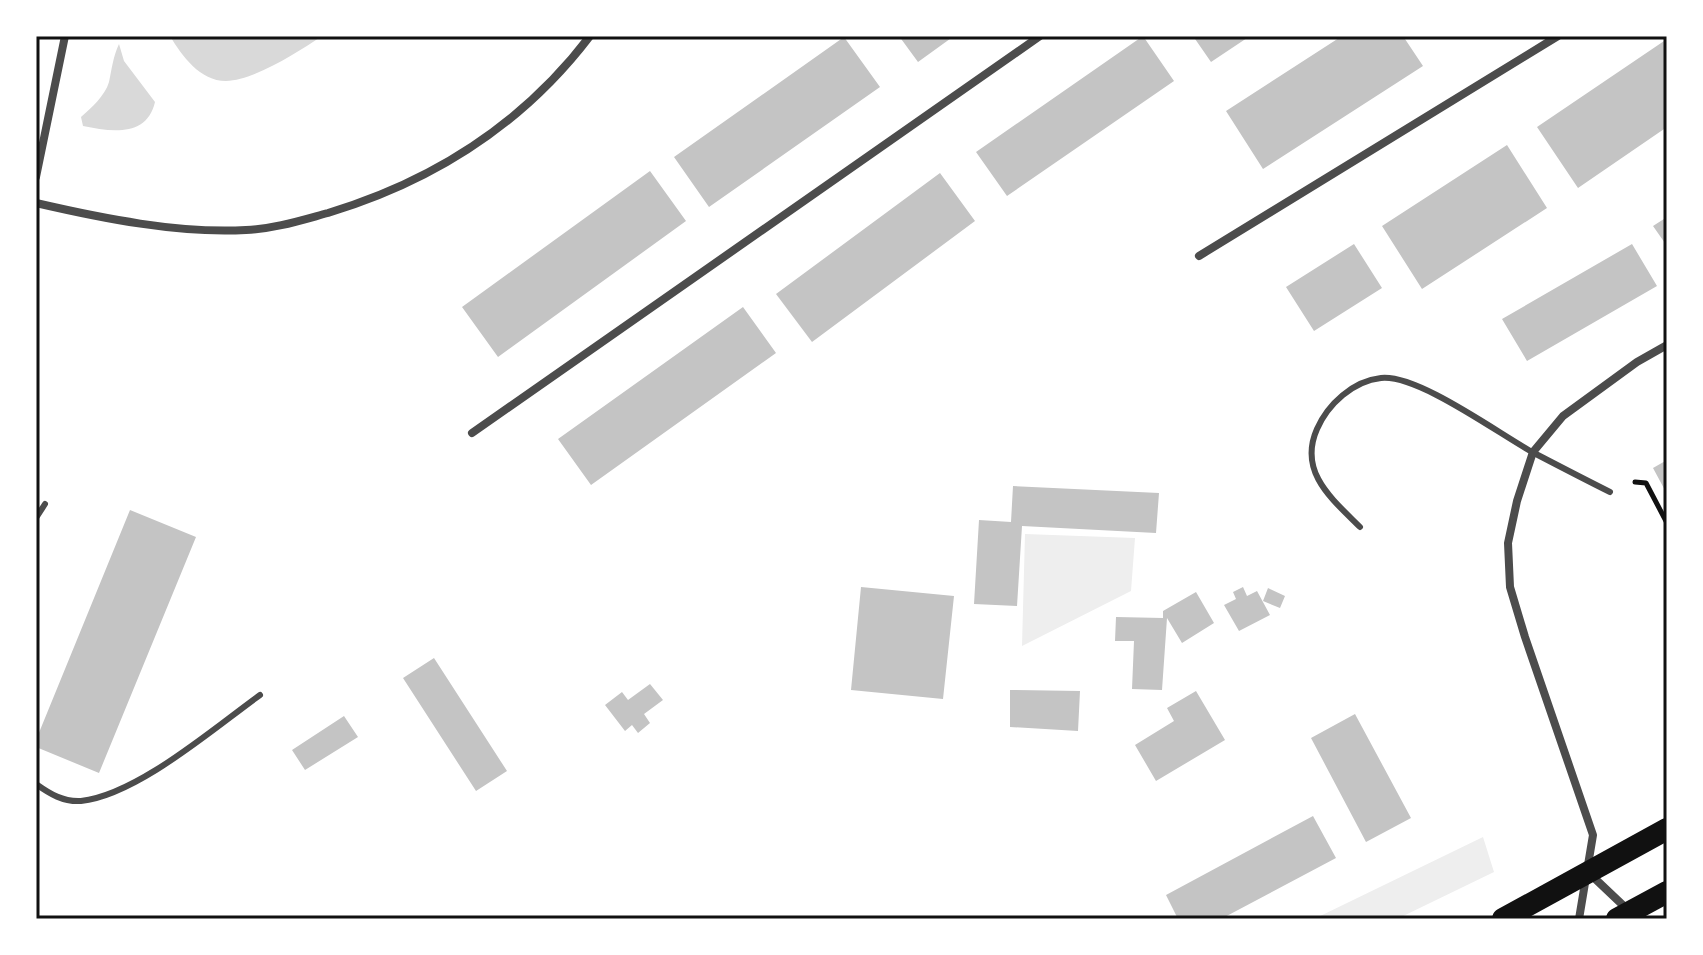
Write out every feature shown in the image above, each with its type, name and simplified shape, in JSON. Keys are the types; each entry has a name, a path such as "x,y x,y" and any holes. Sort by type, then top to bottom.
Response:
{"highway":[{"path":"1503,919 1667,829"},
{"path":"1627,917 1667,892"}],"street":[{"path":"36,177 65,36"},
{"path":"36,203 122,221 246,230 289,224 347,207 432,172 483,141 527,106 590,36"},
{"path":"472,433 1040,36"},
{"path":"1199,256 1558,36"},
{"path":"1579,919 1593,835 1510,587 1508,543 1517,501 1533,452 1563,416 1637,362 1667,345"},
{"path":"1588,872 1627,917"}],"lane":[{"path":"1360,527 1322,489 1311,467 1317,430 1340,397 1360,383 1383,377 1406,381 1610,492"},
{"path":"36,518 45,504"},
{"path":"36,784 54,797 79,801 112,793 148,774 260,695"}],"path":[{"path":"1635,482 1646,483 1667,523"}],"shaded area":[{"path":"170,36 322,36 263,71 226,81 200,72 186,59"},
{"path":"119,44 124,61 155,102 151,113 136,127 127,129 105,130 83,126 81,117 107,87"},
{"path":"1025,534 1135,538 1131,591 1022,646"},
{"path":"1483,837 1494,872 1397,919 1314,919"}],"building":[{"path":"899,36 954,36 918,62"},
{"path":"1143,36 1174,81 1007,196 976,152"},
{"path":"1193,36 1250,36 1211,62"},
{"path":"1342,36 1403,36 1423,66 1263,169 1226,111"},
{"path":"844,37 880,87 709,207 674,157"},
{"path":"1667,39 1667,127 1578,188 1537,127"},
{"path":"1507,145 1547,208 1422,289 1382,226"},
{"path":"650,171 686,221 498,357 462,307"},
{"path":"940,173 975,221 812,342 776,294"},
{"path":"1667,217 1667,246 1653,226"},
{"path":"1354,244 1382,288 1314,331 1286,287"},
{"path":"1632,244 1657,286 1527,361 1502,319"},
{"path":"743,307 776,353 591,485 558,439"},
{"path":"1667,460 1667,494 1653,468"},
{"path":"1013,486 1159,493 1156,533 1022,526 1017,606 974,604 979,520 1011,522"},
{"path":"130,510 196,537 99,773 36,747 36,740"},
{"path":"861,587 954,596 943,699 851,690"},
{"path":"1243,587 1247,596 1257,591 1270,615 1239,631 1224,605 1236,599 1233,592"},
{"path":"1268,588 1285,596 1280,608 1263,601"},
{"path":"1196,592 1214,623 1182,643 1167,618 1162,690 1132,689 1134,641 1115,641 1116,617 1163,618 1163,611"},
{"path":"434,658 507,771 476,791 403,678"},
{"path":"650,684 663,700 644,714 650,723 638,733 632,725 625,731 605,705 622,692 628,700"},
{"path":"1010,690 1080,691 1078,731 1010,727"},
{"path":"1196,691 1225,740 1156,781 1135,745 1174,721 1167,708"},
{"path":"1355,714 1411,818 1366,842 1311,738"},
{"path":"344,716 358,737 305,770 292,750"},
{"path":"1313,816 1336,858 1221,919 1178,919 1166,895"}]}
